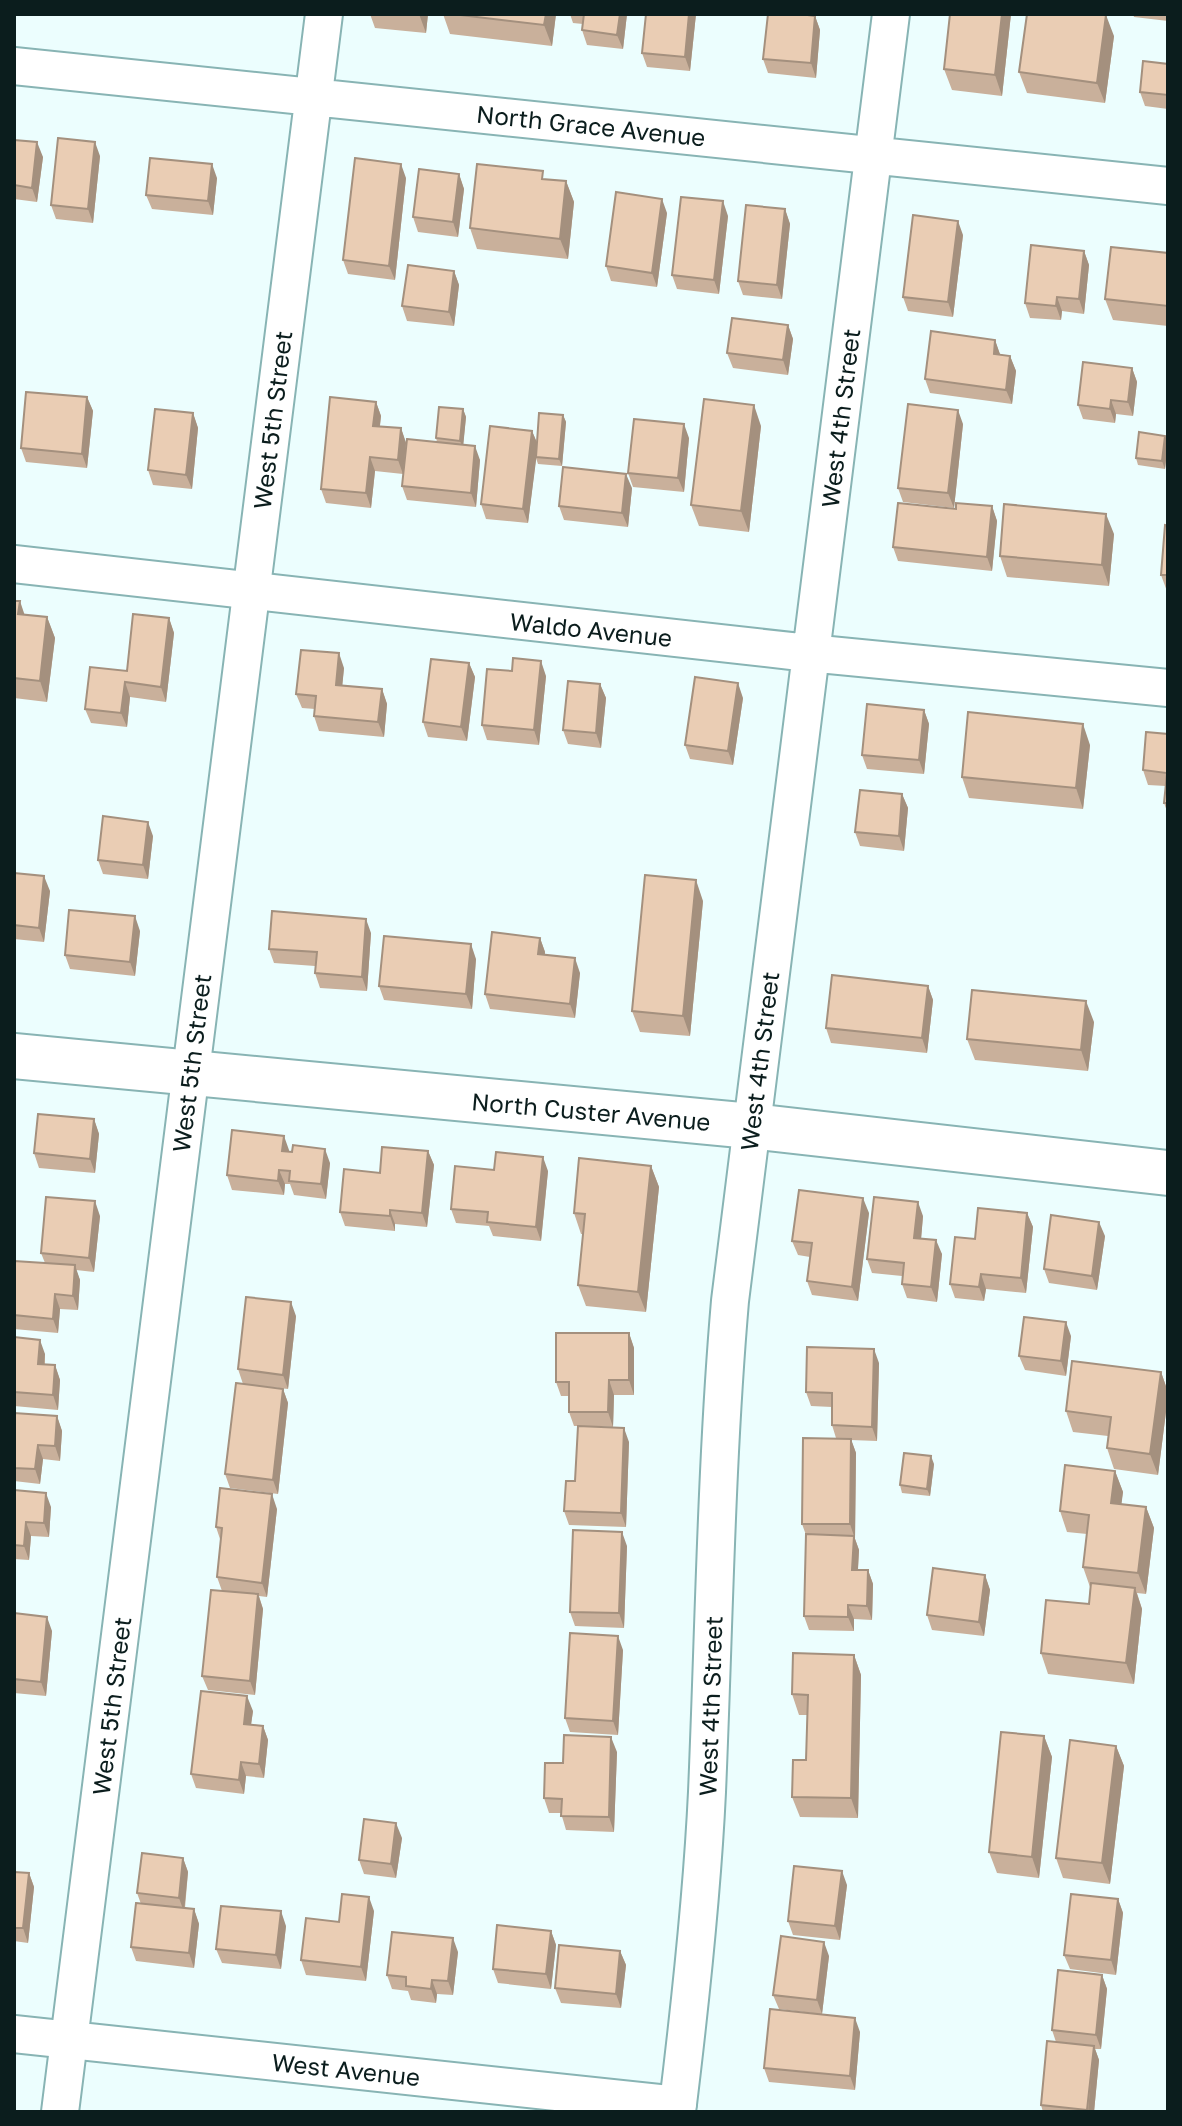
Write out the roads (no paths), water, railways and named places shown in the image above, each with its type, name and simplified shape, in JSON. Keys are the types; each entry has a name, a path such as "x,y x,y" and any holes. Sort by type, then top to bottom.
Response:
{"street":[{"name":"West 5th Street","path":"60,2112 324,14"},
{"name":"West 4th Street","path":"678,2109 706,1808 722,1386 730,1301 891,14"},
{"name":"North Grace Avenue","path":"14,66 1168,186"},
{"name":"Waldo Avenue","path":"14,564 809,653 1168,688"},
{"name":"North Custer Avenue","path":"14,1056 751,1126 1168,1173"},
{"name":"West Avenue","path":"14,2034 678,2109"}]}
